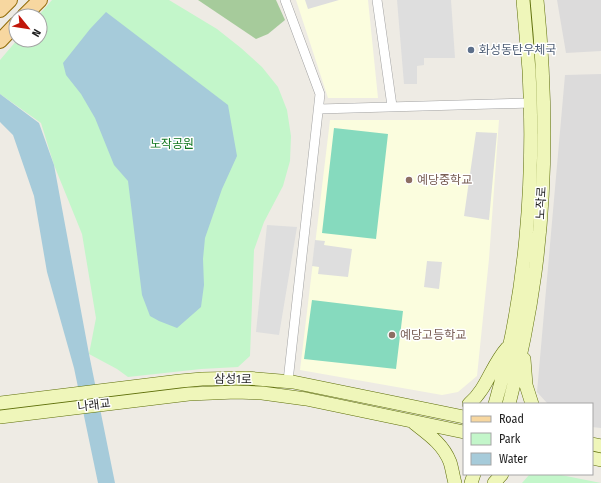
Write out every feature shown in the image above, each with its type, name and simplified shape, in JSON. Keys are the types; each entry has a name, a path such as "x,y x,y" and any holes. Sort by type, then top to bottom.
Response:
{"main road":[{"path":"0,10 10,0"},
{"path":"32,8 40,0"},
{"path":"0,41 8,32"}],"street":[{"path":"285,0 320,94 288,381"},
{"path":"376,0 392,106"},
{"name":"노작로","path":"495,403 509,345 519,287 528,202 530,103 523,0"},
{"name":"노작로","path":"510,403 523,348 535,272 541,212 544,126 537,0"},
{"path":"527,50 532,54 540,47"},
{"path":"319,108 530,103"},
{"path":"470,403 480,393 498,357 509,345"},
{"path":"523,348 526,385 532,403"},
{"path":"503,374 507,381 516,377"},
{"name":"삼성1로","path":"0,403 202,378 246,378 288,381 463,417"},
{"name":"삼성1로","path":"124,402 189,394 236,392 262,393 306,399 463,432"},
{"name":"나래교","path":"0,417 124,402"},
{"path":"429,410 452,412 463,407"},
{"path":"410,421 424,431 440,446 450,462 455,483"},
{"path":"494,483 501,475"}],"shaded area":[{"path":"296,0 368,0 378,98 328,98"},
{"path":"305,0 339,0 308,9"},
{"path":"397,0 451,0 455,58 424,58 424,65 417,66 417,84 404,84"},
{"path":"557,0 601,0 601,51 566,53"},
{"path":"601,74 601,428 593,427 593,403 547,403 537,392 565,75"},
{"path":"330,120 499,120 489,259 477,376 458,392 442,395 300,370"},
{"path":"476,132 497,133 489,220 464,216"},
{"path":"267,225 297,227 279,335 256,332"},
{"path":"315,240 325,241 324,245 352,249 348,277 318,274 319,267 312,266"},
{"path":"427,261 442,262 439,289 424,287"}],"green space":[{"name":"노작공원","path":"52,0 169,0 217,29 241,48 262,67 278,87 287,110 291,136 290,161 283,186 264,222 254,250 250,356 238,367 201,369 128,377 117,369 89,354 96,318 82,234 54,165 41,123 0,94 0,60 10,48 48,48 48,8 45,8"},
{"path":"198,0 276,0 285,20 268,34 256,39"},
{"path":"334,128 388,134 376,239 322,233"},
{"path":"312,300 403,311 396,369 304,359"},
{"path":"529,475 561,475 601,483 522,483"}],"water":[{"path":"106,12 228,105 237,156 222,189 205,238 203,259 204,285 201,307 177,328 150,316 142,295 128,181 114,165 95,118 81,94 66,75 63,63 90,29"},
{"path":"0,94 39,123 54,165 89,354 115,483 98,483 74,368 47,272 34,196 13,135 0,122"}],"place":[{"name":"화성동탄우체국","path":"471,50"},
{"name":"예당중학교","path":"409,180"},
{"name":"예당고등학교","path":"392,335"}]}
